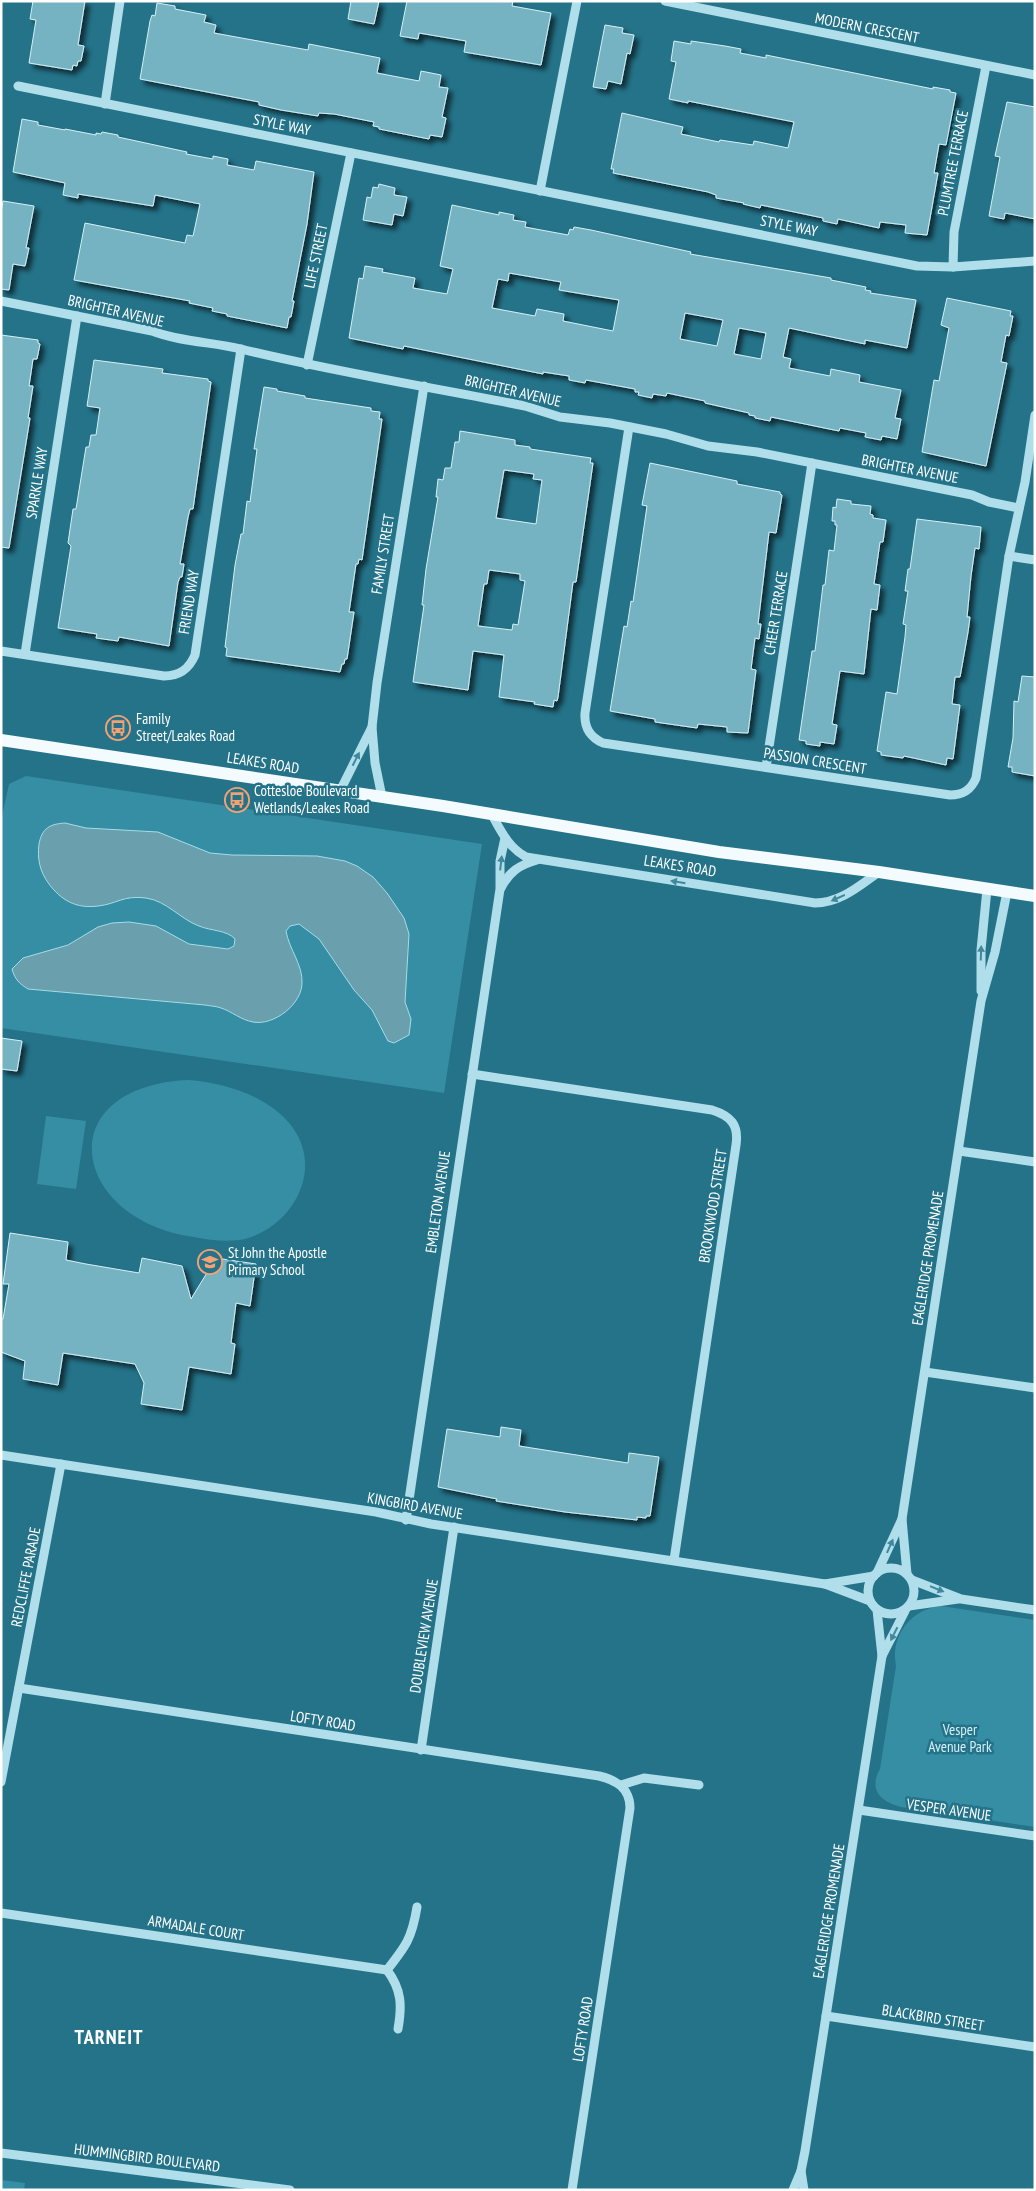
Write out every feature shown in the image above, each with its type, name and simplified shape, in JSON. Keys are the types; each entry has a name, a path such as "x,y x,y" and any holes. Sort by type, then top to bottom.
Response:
{"main road":[{"name":"LEAKES ROAD","path":"1,740 382,797 720,852 879,872 1035,896"}],"street":[{"path":"105,104 120,1"},
{"path":"540,191 577,1"},
{"name":"MODERN CRESCENT","path":"665,1 1035,75"},
{"name":"PLUMTREE TERRACE","path":"953,267 954,232 986,66"},
{"name":"STYLE WAY","path":"18,86 928,267 1035,261"},
{"name":"LIFE STREET","path":"307,364 351,153"},
{"name":"BRIGHTER AVENUE","path":"1,301 152,331 174,338 241,349 307,364 525,406 560,417 666,434 708,446 757,452 972,495 990,502 1019,508"},
{"name":"SPARKLE WAY","path":"25,654 77,316"},
{"name":"FRIEND WAY","path":"1,651 164,676 182,673 192,663 195,655 241,349"},
{"name":"FAMILY STREET","path":"382,797 375,763 372,727 378,673 424,386"},
{"name":"PASSION CRESCENT","path":"629,427 584,723 594,739 603,742 950,796 960,794 969,789 977,773 1009,556 1035,415"},
{"name":"CHEER TERRACE","path":"766,767 812,463"},
{"path":"1009,556 1035,560"},
{"name":"FAMILY STREET","path":"340,791 372,727"},
{"name":"LEAKES ROAD","path":"491,814 515,851 537,860 815,903 826,903 836,900 879,872"},
{"name":"EMBLETON AVENUE","path":"406,1520 500,889 500,862 505,838"},
{"name":"EMBLETON AVENUE","path":"500,889 511,873 518,867 537,860"},
{"name":"EAGLERIDGE PROMENADE","path":"981,1001 980,950 987,889"},
{"name":"EAGLERIDGE PROMENADE","path":"909,1577 902,1519 981,1001 995,952 1007,892"},
{"name":"BROOKWOOD STREET","path":"472,1074 712,1110 728,1116 736,1127 736,1145 674,1560"},
{"path":"959,1151 1035,1162"},
{"path":"925,1372 1035,1388"},
{"name":"KINGBIRD AVENUE","path":"1,1455 376,1512 406,1520 454,1528 825,1584 870,1601"},
{"name":"REDCLIFFE PARADE","path":"1,1782 61,1464"},
{"name":"EAGLERIDGE PROMENADE","path":"876,1574 902,1519"},
{"name":"DOUBLEVIEW AVENUE","path":"421,1750 454,1528"},
{"path":"961,1599 907,1608 891,1615 877,1610 870,1601 868,1588 876,1574 889,1568 902,1571 909,1577 961,1599 1035,1610"},
{"name":"KINGBIRD AVENUE","path":"825,1584 876,1574"},
{"path":"907,1608 915,1593 909,1577"},
{"name":"EAGLERIDGE PROMENADE","path":"882,1656 907,1608"},
{"name":"EAGLERIDGE PROMENADE","path":"793,2190 800,2171 826,2016 882,1656 877,1610"},
{"name":"LOFTY ROAD","path":"19,1688 599,1776 609,1778 621,1785 628,1795 630,1808 572,2190"},
{"path":"621,1785 644,1778 699,1785"},
{"name":"VESPER AVENUE","path":"859,1810 1035,1836"},
{"path":"398,2029 401,2009 400,1993 387,1970 406,1944 413,1930 417,1907"},
{"name":"ARMADALE COURT","path":"1,1913 387,1970"},
{"name":"BLACKBIRD STREET","path":"826,2016 1035,2048"},
{"name":"HUMMINGBIRD BOULEVARD","path":"1,2153 290,2190"},
{"name":"EAGLERIDGE PROMENADE","path":"800,2171 804,2190"}],"green space":[{"path":"26,776 482,844 444,1093 1,1028 1,821 9,784"},
{"path":"189,1080 218,1084 260,1100 284,1117 293,1128 302,1145 305,1163 303,1181 297,1198 287,1212 273,1225 258,1234 240,1240 228,1241 194,1237 152,1225 121,1206 101,1181 92,1154 96,1128 113,1105 144,1088"},
{"path":"46,1116 86,1121 76,1189 37,1184"},
{"name":"Vesper Avenue Park","path":"941,1606 1035,1620 1035,1827 901,1807 888,1802 878,1794 875,1783 880,1769 896,1666 896,1645 899,1635 905,1626 920,1613 930,1608"},
{"path":"1,2180 25,2183 24,2190 1,2190"}],"shaded area":[{"path":"65,823 86,828 158,832 210,853 317,856 345,861 357,866 373,877 387,893 404,918 409,934 405,1002 411,1019 409,1035 394,1043 388,1041 372,1010 354,990 319,939 299,924 290,926 286,931 302,976 301,991 292,1006 270,1021 249,1021 215,1006 28,989 18,981 12,969 23,958 68,945 98,927 112,923 129,922 156,926 189,944 228,949 234,946 235,939 232,936 192,923 167,906 154,900 138,897 90,907 76,905 64,899 54,890 43,875 38,850 42,834 48,828 55,824"}],"building":[{"path":"33,1 85,1 78,45 84,46 81,61 78,61 77,66 73,65 72,70 29,63 36,20 30,19"},
{"path":"351,1 379,1 374,24 348,19"},
{"path":"407,1 513,1 512,6 551,13 541,65 464,52 466,41 419,33 418,39 400,36"},
{"path":"157,3 175,6 175,9 206,15 204,22 216,25 214,33 308,50 309,44 380,58 377,73 419,81 421,71 441,75 439,87 448,88 442,117 446,118 442,137 430,135 429,139 379,129 379,127 373,126 374,122 334,114 319,113 318,116 281,110 259,105 259,102 140,79 150,21 152,15 155,16"},
{"path":"605,25 623,28 622,33 634,35 630,54 627,53 621,84 608,81 606,89 593,87"},
{"path":"674,41 691,44 691,41 725,46 741,49 740,53 766,58 766,55 933,89 933,87 950,90 950,92 956,93 946,145 939,144 934,173 938,173 927,235 905,233 906,225 880,222 879,228 838,219 837,224 823,221 823,218 761,205 760,208 716,198 716,195 708,192 613,173 614,169 611,169 622,113 683,127 681,134 719,142 720,140 753,145 754,141 788,148 794,122 669,99 676,62 671,61"},
{"path":"1007,102 1035,107 1035,219 1005,213 1004,219 989,216 1000,157 995,156"},
{"path":"22,119 38,122 38,125 65,130 96,135 96,133 101,134 102,132 118,135 118,137 187,152 186,154 213,159 213,156 228,159 227,165 254,170 256,161 314,172 307,224 292,301 294,301 287,328 227,316 227,314 212,311 213,308 189,303 190,301 74,280 85,223 185,243 187,235 193,236 200,204 155,195 153,206 78,194 78,198 63,195 65,183 13,172"},
{"path":"379,184 395,188 394,195 407,197 403,216 394,214 392,225 363,220 367,197 371,198 373,187 378,188"},
{"path":"3,201 34,206 26,248 29,248 25,266 13,264 9,290 1,289 1,212"},
{"path":"452,205 499,215 499,212 514,215 513,220 526,222 525,227 568,235 570,229 573,230 574,227 591,230 691,252 690,254 831,278 831,280 866,287 865,290 871,291 870,293 916,300 907,348 865,340 865,344 789,328 783,357 791,359 789,368 830,376 831,369 860,375 859,382 901,390 895,418 901,419 897,439 882,436 881,440 865,437 866,433 840,428 839,431 771,417 770,421 755,418 755,416 749,415 749,413 705,403 705,401 667,393 666,396 653,394 652,398 638,395 639,392 635,392 635,389 586,380 585,383 569,380 569,376 543,372 543,374 404,346 403,349 349,338 359,278 363,279 365,266 383,269 382,272 415,278 413,288 447,294 453,269 440,266","holes":["509,273 561,282 559,290 619,300 613,331 563,321 564,314 537,309 535,316 492,308 498,279 508,281","685,313 723,320 717,346 680,339","739,328 766,333 761,359 734,354"]},
{"path":"947,298 1011,311 1010,316 1013,316 1009,336 1006,335 1001,362 1007,363 986,466 922,452 934,380 939,381 949,328 941,325"},
{"path":"1,335 38,340 40,344 37,359 33,359 29,386 33,386 28,418 30,418 9,548 1,547"},
{"path":"94,360 163,369 162,373 208,379 211,382 193,509 190,509 188,517 180,564 184,564 182,577 180,577 178,582 169,646 119,637 118,641 96,638 97,634 58,628 71,546 68,543 73,509 76,509 86,447 89,447 91,435 96,435 100,408 87,406"},
{"path":"264,387 305,396 305,398 371,408 371,411 380,412 379,419 382,419 362,560 359,559 358,564 356,564 349,612 354,612 347,659 342,664 340,672 226,656 227,648 225,647 235,565 241,534 243,534 247,501 250,502 257,449 254,449"},
{"path":"460,431 515,440 515,445 530,447 530,449 591,458 590,463 593,463 576,582 573,582 558,697 557,701 554,700 553,707 534,704 535,702 499,697 504,655 473,651 468,690 413,682 424,605 422,605 426,569 438,497 436,497 438,479 443,480 445,468 451,468 455,442 459,442","holes":["504,470 534,474 533,479 542,480 536,524 496,518","489,570 520,574 520,580 525,581 518,625 513,624 512,630 478,626 484,584 487,584"]},
{"path":"650,463 737,481 737,484 780,492 782,495 776,533 769,532 758,624 761,624 759,639 755,638 751,669 756,670 748,733 727,732 727,727 698,724 697,728 655,722 655,719 610,711 624,626 627,627 631,601 633,602 647,506 642,505"},
{"path":"837,499 851,501 851,504 871,506 870,514 873,515 873,518 886,520 883,542 880,542 874,584 880,585 877,610 871,609 864,674 840,671 832,724 837,725 834,744 820,742 820,746 806,744 806,741 799,740 812,651 815,651 829,550 834,551 837,525 835,525 835,521 832,521 833,507 836,508"},
{"path":"917,519 981,527 979,549 975,548 971,576 967,617 970,617 968,632 960,677 955,677 952,704 960,705 953,759 947,758 946,765 904,756 903,758 881,755 881,752 877,751 886,692 897,694 906,625 903,624 908,591 905,591"},
{"path":"1022,676 1035,677 1035,776 1012,772 1012,767 1008,767 1013,738 1014,701 1018,702"},
{"path":"1,1038 22,1041 17,1071 1,1069"},
{"path":"10,1233 68,1242 66,1260 86,1264 139,1273 142,1258 182,1266 191,1299 216,1258 256,1264 250,1306 236,1303 231,1343 235,1344 231,1374 189,1367 182,1410 141,1404 144,1383 135,1364 63,1353 58,1385 23,1379 25,1361 1,1352 1,1319 3,1319 9,1284 3,1284"},
{"path":"501,1427 521,1430 519,1446 628,1463 629,1453 659,1457 650,1516 646,1516 646,1518 637,1517 637,1520 565,1512 496,1501 497,1499 438,1487 447,1429 500,1437"}],"place":[{"name":"Family Street/Leakes Road","path":"118,728"},
{"name":"Cottesloe Boulevard Wetlands/Leakes Road","path":"237,800"},
{"name":"St John the Apostle Primary School","path":"210,1262"}],"district":[{"name":"TARNEIT","path":"109,2037"}]}
